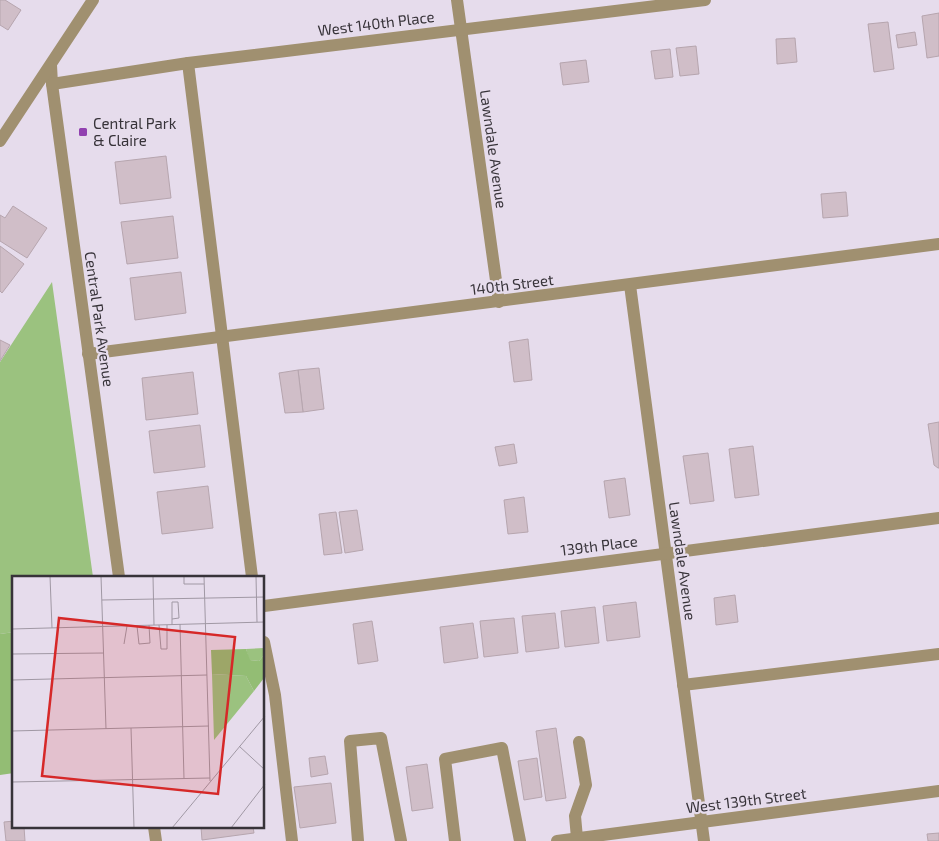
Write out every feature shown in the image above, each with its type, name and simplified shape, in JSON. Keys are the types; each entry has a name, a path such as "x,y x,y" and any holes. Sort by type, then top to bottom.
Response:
{"street":[{"path":"0,142 93,0"},
{"name":"Lawndale Avenue","path":"457,0 499,302"},
{"name":"West 140th Place","path":"52,84 188,63 704,0"},
{"path":"188,63 252,576"},
{"name":"Central Park Avenue","path":"51,65 52,84 119,576"},
{"name":"140th Street","path":"88,354 939,244"},
{"name":"Lawndale Avenue","path":"630,285 704,841"},
{"name":"139th Place","path":"265,606 939,518"},
{"path":"265,647 275,695 292,841"},
{"path":"683,685 939,654"},
{"path":"358,841 350,741 381,738 401,841"},
{"path":"577,838 575,816 586,785 579,742"},
{"path":"455,841 445,759 502,748 520,841"},
{"name":"West 139th Street","path":"557,841 939,791"},
{"path":"154,828 156,841"}],"green space":[{"path":"52,282 93,576 12,576 12,632 0,634 0,362"},
{"path":"12,632 12,773 0,775 0,634"}],"building":[{"path":"0,0 5,0 21,10 8,30 0,25"},
{"path":"939,13 939,56 927,58 922,16"},
{"path":"888,22 894,69 874,72 868,24"},
{"path":"915,32 917,45 898,48 896,35"},
{"path":"795,38 797,62 777,64 776,39"},
{"path":"696,46 699,74 680,76 676,48"},
{"path":"670,49 673,77 655,79 651,51"},
{"path":"586,60 589,82 563,85 560,63"},
{"path":"166,156 171,198 120,204 115,162"},
{"path":"846,192 848,216 823,218 821,194"},
{"path":"13,206 47,228 27,258 0,241 0,215 5,218"},
{"path":"173,216 178,258 127,264 121,222"},
{"path":"0,246 24,264 2,293 0,291"},
{"path":"181,272 186,313 135,320 130,278"},
{"path":"528,339 532,380 514,382 509,342"},
{"path":"0,340 10,345 0,361"},
{"path":"319,368 324,409 303,412 298,370"},
{"path":"298,370 303,412 285,413 279,373"},
{"path":"193,372 198,414 146,420 142,378"},
{"path":"939,422 938,468 934,465 928,424"},
{"path":"200,425 205,467 154,473 149,431"},
{"path":"514,444 517,463 499,466 495,447"},
{"path":"753,446 759,495 735,498 729,449"},
{"path":"708,453 714,501 690,504 683,456"},
{"path":"625,478 630,515 609,518 604,481"},
{"path":"208,486 213,528 162,534 157,492"},
{"path":"524,497 528,532 508,534 504,500"},
{"path":"357,510 363,550 345,553 339,512"},
{"path":"336,512 342,553 324,555 319,514"},
{"path":"735,595 738,622 716,625 714,598"},
{"path":"636,602 640,637 607,641 603,606"},
{"path":"595,607 599,643 565,647 561,611"},
{"path":"555,613 559,648 526,652 522,616"},
{"path":"514,618 518,653 484,657 480,621"},
{"path":"372,621 378,661 358,664 353,624"},
{"path":"473,623 478,658 444,663 440,627"},
{"path":"556,728 566,798 546,801 536,731"},
{"path":"325,756 328,774 311,777 309,758"},
{"path":"537,758 542,797 524,800 518,761"},
{"path":"427,764 433,808 412,811 406,767"},
{"path":"331,783 336,823 300,828 294,787"},
{"path":"12,821 12,828 24,828 25,841 6,841 4,822"},
{"path":"201,828 253,828 254,833 202,840"},
{"path":"939,833 939,841 928,841 927,834"}],"place":[{"name":"Central Park & Claire","path":"83,132"}]}
